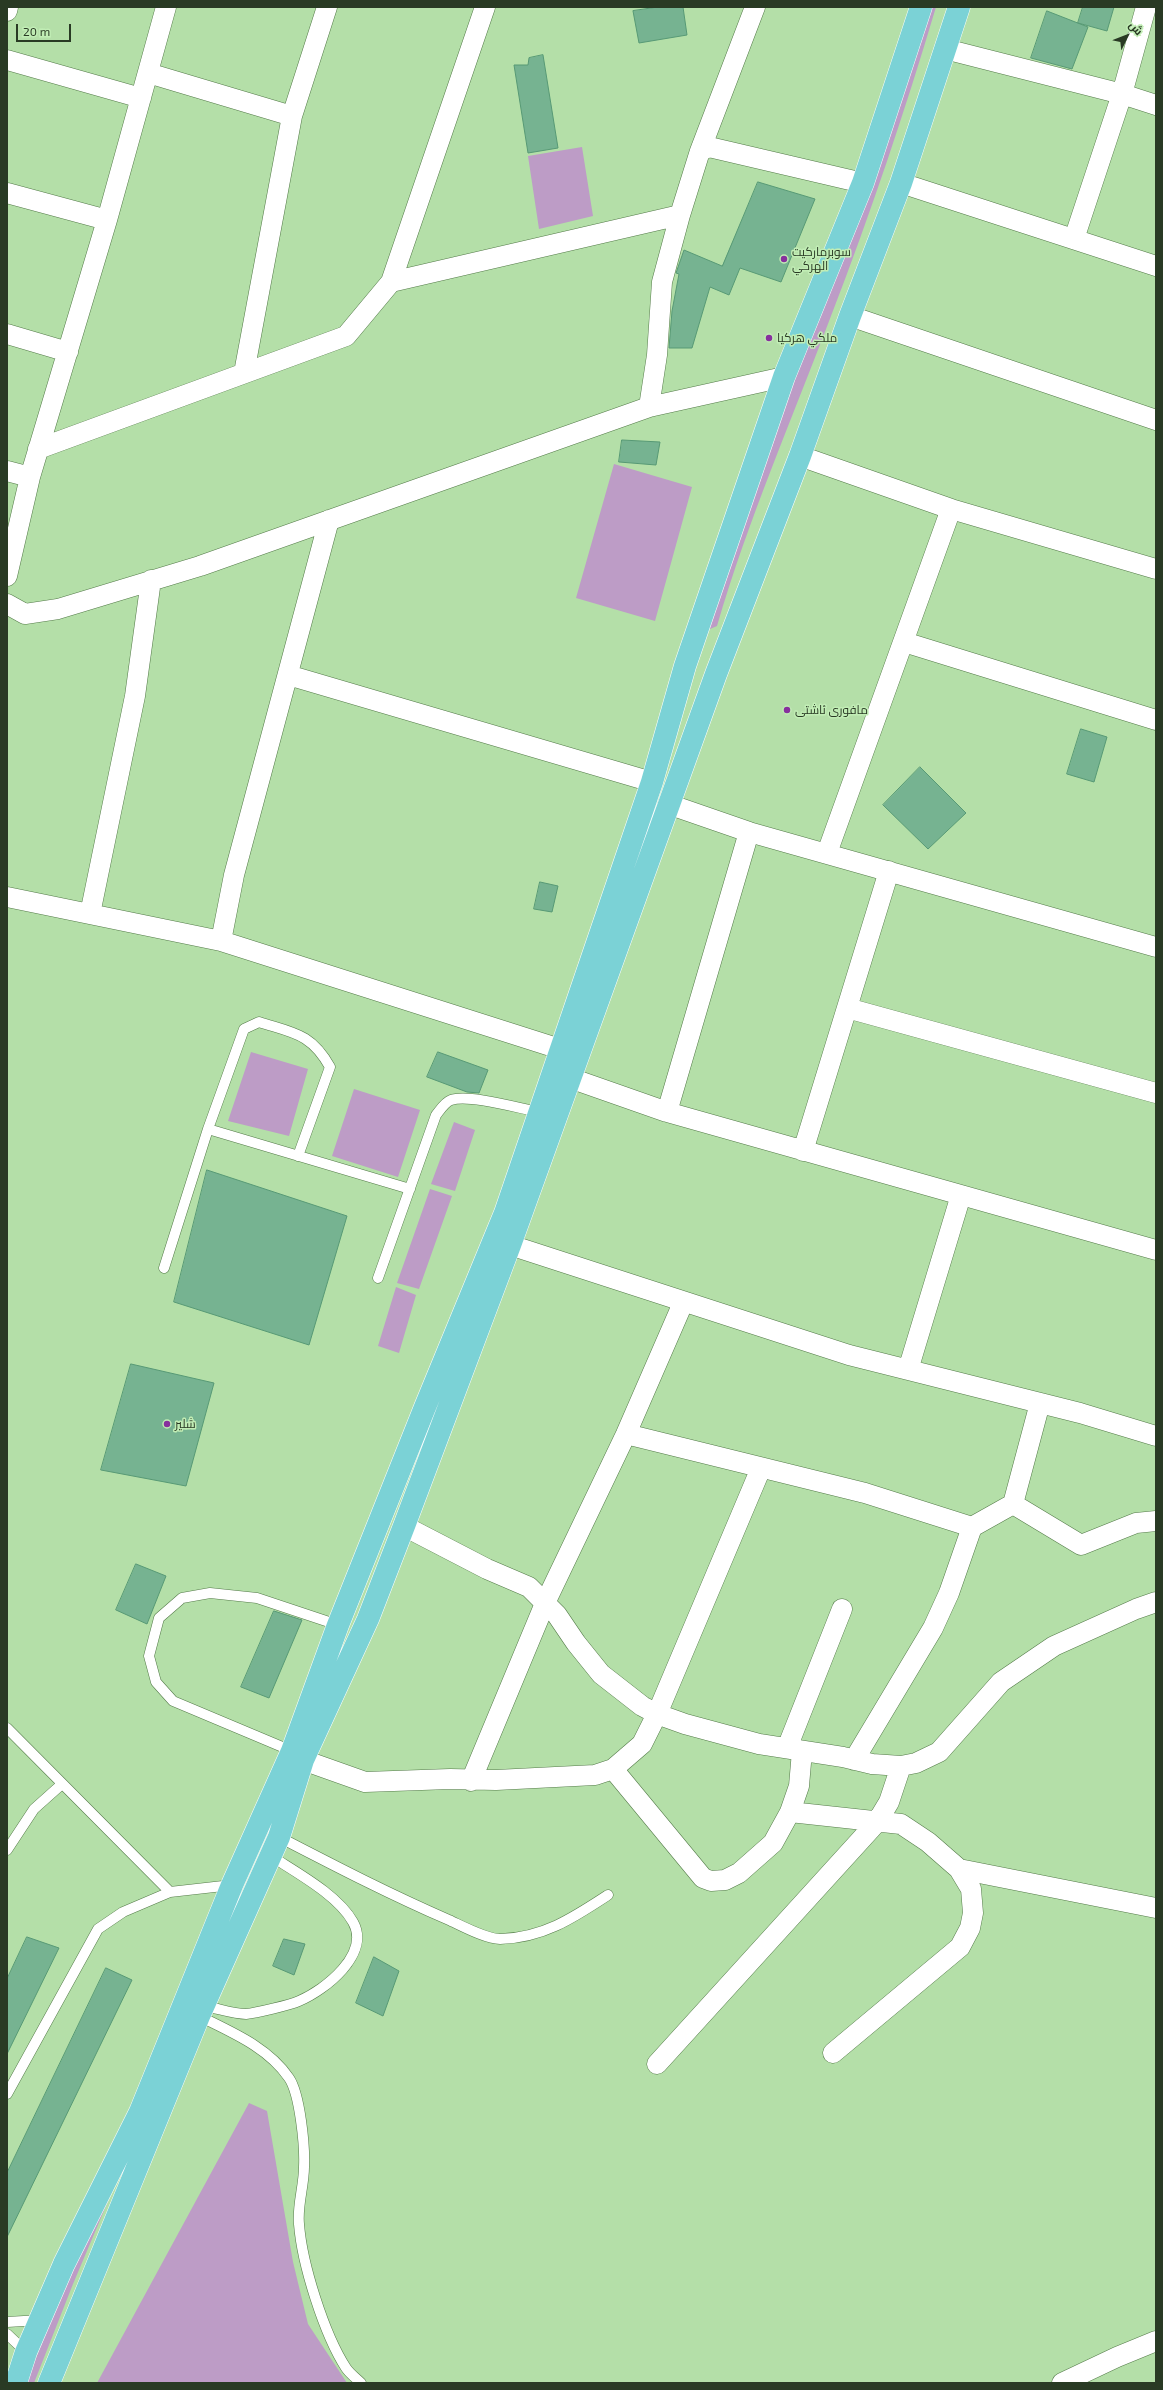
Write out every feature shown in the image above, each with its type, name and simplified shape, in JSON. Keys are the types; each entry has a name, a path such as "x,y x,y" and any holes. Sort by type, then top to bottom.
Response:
{"highway":[{"path":"49,2383 151,2112 232,1885 368,1619 404,1526 510,1245 716,674 800,456 850,316 901,183 959,7"},
{"path":"16,2383 26,2352 64,2264 151,2112 202,2011 275,1846 297,1756 338,1625 424,1407 505,1213 652,782 686,666 784,377 862,183 919,8"},
{"path":"686,666 716,674"}],"street":[{"path":"7,11 8,7"},
{"path":"7,576 38,449 107,220 166,7"},
{"path":"244,373 292,116 327,7"},
{"path":"649,407 658,355 662,282 680,214 700,151 755,7"},
{"path":"1074,239 1122,94 1146,7"},
{"path":"38,449 346,336 391,282 490,8"},
{"path":"946,49 1122,94 1156,105"},
{"path":"7,60 141,98"},
{"path":"148,73 292,116"},
{"path":"700,151 709,147 862,183"},
{"path":"901,183 1156,266"},
{"path":"7,193 107,220"},
{"path":"391,282 680,214"},
{"path":"850,316 1156,420"},
{"path":"7,334 68,352"},
{"path":"7,624 25,614 58,609 200,566 649,407 784,377"},
{"path":"800,456 951,509 1156,569"},
{"path":"7,471 30,478"},
{"path":"827,853 951,509"},
{"path":"221,941 234,875 329,520"},
{"path":"90,914 136,696 151,580"},
{"path":"7,604 25,614"},
{"path":"904,642 1156,720"},
{"path":"288,675 652,782"},
{"path":"668,804 749,832 1156,947"},
{"path":"667,1112 749,832"},
{"path":"803,1150 889,871"},
{"path":"7,897 221,941 560,1049"},
{"path":"847,1008 1156,1093"},
{"path":"570,1078 667,1112 1156,1250"},
{"path":"908,1370 962,1195"},
{"path":"510,1245 684,1303 849,1355 1040,1403 1156,1436"},
{"path":"470,1781 546,1601 626,1434 684,1303"},
{"path":"854,1760 933,1628 949,1593 972,1528 1013,1504 1040,1403"},
{"path":"626,1434 865,1493 972,1528"},
{"path":"297,1756 365,1782 450,1779 470,1781 595,1775 614,1769 642,1744 657,1714 761,1468"},
{"path":"1013,1504 1081,1545 1136,1523 1156,1521"},
{"path":"404,1526 487,1569 529,1587 546,1601 601,1674 642,1706 657,1714 685,1724 759,1744 795,1749 872,1764 901,1766 916,1763 939,1752 1001,1682 1054,1646 1136,1609 1156,1602"},
{"path":"614,1769 703,1878 711,1881 725,1880 739,1873 773,1843 790,1812 799,1786 795,1749 842,1609"},
{"path":"657,2064 877,1822 889,1802 901,1766"},
{"path":"790,1812 901,1824 928,1842 959,1869 971,1889 973,1913 970,1928 960,1947 833,2053"},
{"path":"959,1869 1156,1908"},
{"path":"1062,2383 1116,2357 1156,2341"}],"lane":[{"path":"164,1268 208,1129 244,1029 259,1022 302,1036 321,1050 330,1067 298,1156"},
{"path":"378,1278 436,1115 450,1100 464,1099 539,1112"},
{"path":"208,1129 410,1188"},
{"path":"297,1756 173,1701 156,1682 149,1656 159,1618 182,1598 210,1593 257,1598 338,1625"},
{"path":"7,1728 170,1892"},
{"path":"7,1850 34,1809 62,1784"},
{"path":"275,1846 470,1930 498,1939 518,1937 551,1930 608,1895"},
{"path":"202,2011 246,2014 299,2001 320,1988 344,1970 356,1948 358,1935 353,1922 334,1900 275,1846"},
{"path":"7,2094 98,1929 123,1912 170,1892 232,1885"},
{"path":"202,2011 250,2043 272,2060 289,2078 298,2105 304,2166 298,2224 310,2280 328,2333 346,2369 361,2383"},
{"path":"7,2322 41,2320"},
{"path":"7,2334 26,2352"}],"shaded area":[{"path":"924,7 936,7 912,85 873,201 831,316 756,508 717,626 710,629 704,627"},
{"path":"582,147 593,216 539,229 528,156"},
{"path":"614,464 692,487 655,621 576,598"},
{"path":"251,1052 308,1069 289,1136 228,1121"},
{"path":"354,1089 420,1110 398,1177 332,1156"},
{"path":"454,1122 475,1130 455,1191 431,1184"},
{"path":"430,1189 452,1196 419,1289 397,1283"},
{"path":"396,1287 416,1295 399,1353 378,1346"},
{"path":"249,2103 267,2111 293,2262 308,2324 347,2383 97,2383"},
{"path":"125,2161 73,2284 34,2383 26,2383 67,2280"}],"building":[{"path":"658,7 683,7 687,35 639,43 633,11"},
{"path":"1083,7 1114,7 1107,31 1078,23"},
{"path":"1047,11 1088,27 1072,69 1031,58"},
{"path":"543,55 558,148 528,153 514,65 528,65 529,58"},
{"path":"758,182 815,199 781,282 740,268 729,295 710,287 692,348 669,348 672,311 679,274 676,273 684,250 722,266"},
{"path":"622,440 660,442 656,465 619,462"},
{"path":"1081,729 1107,737 1094,782 1067,774"},
{"path":"920,767 966,813 928,849 883,805"},
{"path":"540,882 558,886 552,912 534,909"},
{"path":"438,1052 488,1070 479,1093 467,1092 427,1077"},
{"path":"207,1170 347,1216 309,1345 174,1302"},
{"path":"131,1364 214,1383 186,1486 101,1470"},
{"path":"136,1564 166,1576 147,1624 116,1610"},
{"path":"274,1611 302,1620 269,1698 241,1687"},
{"path":"27,1937 59,1948 7,2054 7,1979"},
{"path":"284,1939 305,1944 294,1975 273,1966"},
{"path":"374,1957 399,1971 383,2016 356,2003"},
{"path":"106,1968 132,1980 7,2237 7,2173"}],"place":[{"name":"سوبرماركيت الهركي","path":"784,259"},
{"name":"ملكي هركيا","path":"769,338"},
{"name":"مافوری ئاشتی","path":"787,710"},
{"name":"شلير","path":"167,1424"}]}
